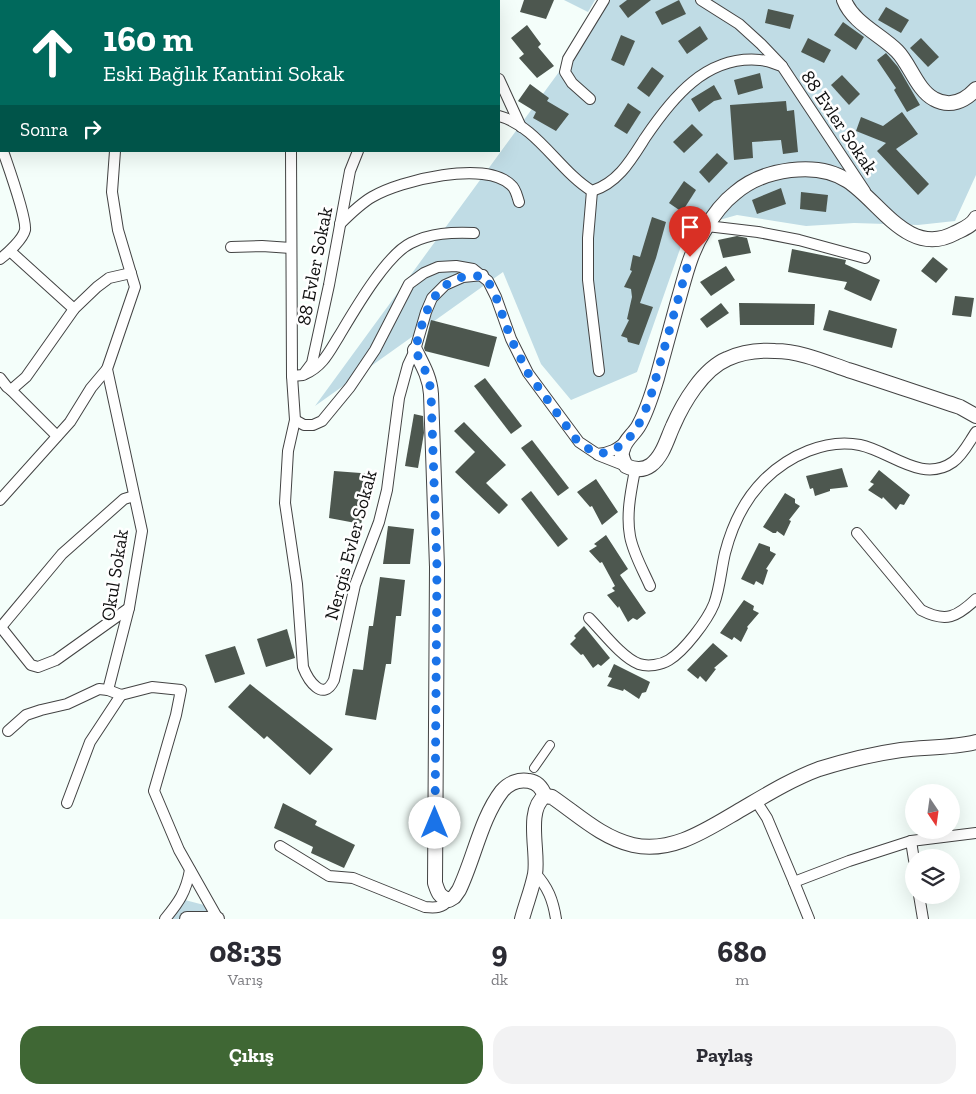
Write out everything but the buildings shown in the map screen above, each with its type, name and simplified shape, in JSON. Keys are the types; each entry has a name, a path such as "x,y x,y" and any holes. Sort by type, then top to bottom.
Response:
{"street":[{"path":"590,99 572,83 566,72 568,59 604,0"},
{"name":"88 Evler Sokak","path":"701,0 739,24 782,66 869,198"},
{"path":"844,0 854,16 898,52 933,99 944,103 958,102 969,96 976,89"},
{"name":"88 Evler Sokak","path":"592,191 602,188 617,177 662,112 687,85 710,70 729,63 762,60 782,66"},
{"path":"500,81 521,127"},
{"path":"500,116 521,127 574,178 592,191 588,238 588,280 599,371"},
{"path":"0,259 10,251 25,231 24,219 3,152"},
{"path":"0,500 70,422 91,388 107,368 135,287 118,230 112,192 115,152"},
{"path":"291,152 292,376 295,420 304,425 313,425 322,421 350,387 375,350 409,284 424,273 438,267 456,266 473,269 488,281 496,297 511,339 528,373 578,442 597,454 630,468 642,469 650,466 661,455 674,423 690,394 706,374 725,359 747,352 776,350 805,355 960,407 976,416"},
{"name":"88 Evler Sokak","path":"303,375 312,363 350,171 358,152"},
{"path":"597,454 608,453 616,449 637,428 652,392 690,257 717,211 735,192 752,181 793,170 832,173 848,180 897,226 924,238 938,239 952,235 974,222 976,218"},
{"path":"340,224 356,208 374,196 426,177 454,174 486,174 511,184 516,190 519,202"},
{"path":"707,226 758,232 799,240 865,258"},
{"path":"292,376 303,375 317,369 328,355 376,278 409,243 430,236 452,232 474,233"},
{"path":"230,248 262,246 291,248"},
{"path":"10,251 74,309"},
{"path":"11,390 26,377 74,309 109,278 131,273"},
{"name":"Nergis Evler Sokak","path":"295,420 288,451 285,503 297,584 303,667 313,685 320,689 327,689 334,680 355,585 379,522 387,490 400,398 408,365 415,350 426,312 432,298 445,285 463,278 483,276"},
{"path":"415,350 427,373 431,389 437,584 435,883 438,894 449,900"},
{"name":"Okul Sokak","path":"107,368 142,531 130,608 108,690"},
{"path":"0,378 6,387 57,436"},
{"path":"589,618 626,655 640,664 653,665 668,661 682,649 713,605 726,552 739,515 755,489 776,467 804,452 833,444 859,444 880,451 914,468 941,468 953,462 976,432"},
{"path":"626,441 622,450 622,458 630,468 628,511 630,536 636,558 650,586"},
{"path":"130,608 56,660 38,666 31,665 0,627 62,554 124,499 134,496"},
{"path":"857,533 921,610 934,617 946,618 959,614 976,600"},
{"path":"8,731 26,715 67,704 99,689 121,695 152,687 182,690 154,791 179,850 218,919 187,919"},
{"path":"67,803 90,742 121,695"},
{"path":"280,846 329,876 353,878 426,907 436,908 444,905 454,897 464,880 492,807 503,791 512,783 520,780 535,782 548,796 596,829 632,845 650,847 688,839 788,783 819,770 875,754 976,742"},
{"path":"534,768 550,745"},
{"path":"522,919 535,873 534,821 540,800 548,796"},
{"path":"756,801 767,818 809,919"},
{"path":"794,882 849,861 911,841 976,833"},
{"path":"911,841 912,849"},
{"path":"165,919 187,887 190,870"},
{"path":"535,873 546,885 555,909 556,919"},
{"path":"920,904 923,919"}],"shaded area":[{"path":"564,0 595,0 588,12"},
{"path":"608,0 976,0 976,175 955,221 918,225 854,223 806,226 737,215 687,229 637,372 571,400 541,364 503,272 315,406 602,13"},
{"path":"185,900 204,905 210,913 194,913 178,919 169,919"}],"route":[{"path":"435,823 437,567 431,394 427,373 415,350 432,298 445,285 463,278 483,276 488,281 496,297 511,339 528,373 578,442 597,454 608,453 626,441 637,428 645,412 690,257"}]}
